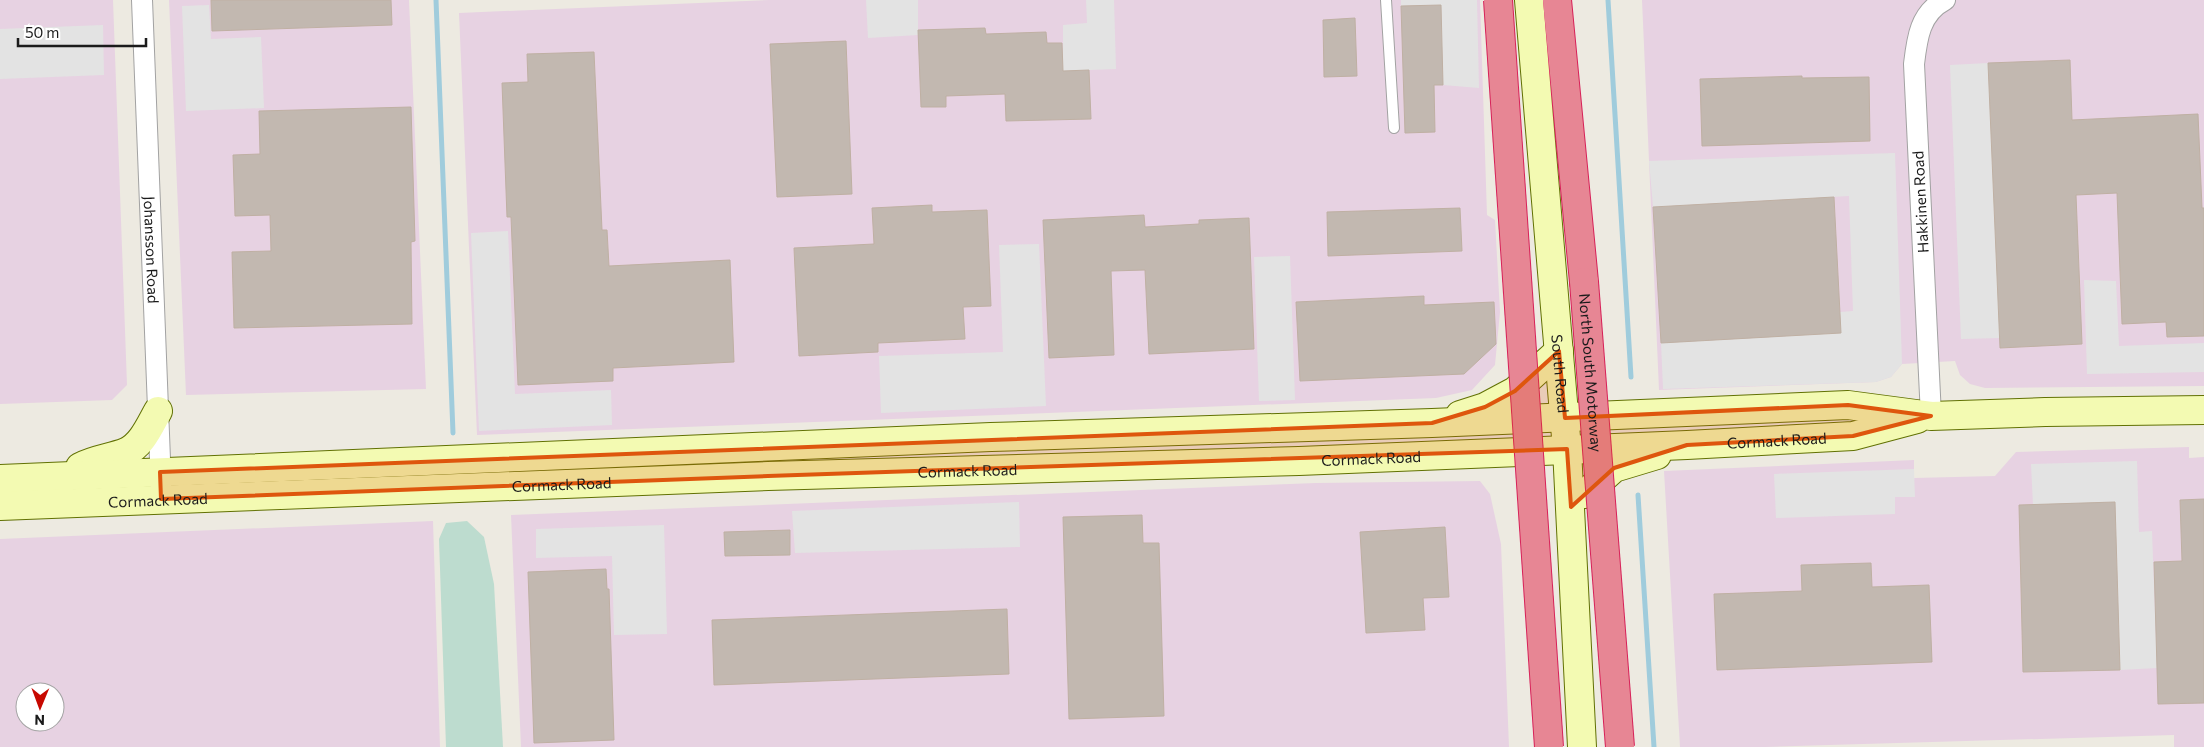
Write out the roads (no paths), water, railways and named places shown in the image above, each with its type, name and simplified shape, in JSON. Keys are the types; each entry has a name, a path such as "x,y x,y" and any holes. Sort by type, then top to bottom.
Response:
{"highway":[{"path":"1498,0 1549,747"},
{"name":"North South Motorway","path":"1556,0 1584,282 1620,747"}],"street":[{"name":"Johansson Road","path":"142,0 161,499"},
{"name":"South Road","path":"1529,0 1565,418 1582,747"},
{"name":"Hakkinen Road","path":"1931,416 1914,64 1917,39 1924,19 1936,4 1945,0"},
{"path":"1432,423 1484,407 1515,390 1559,351"},
{"name":"Cormack Road","path":"0,479 991,438 1565,418 1848,405 1931,416 2204,410"},
{"path":"61,476 90,462 128,451 145,435 158,411"},
{"name":"Cormack Road","path":"0,506 768,476 1299,461 1687,445 1853,436 1931,416"},
{"path":"1297,428 1299,461"},
{"path":"1571,507 1614,468 1687,445"}],"lane":[{"path":"1386,0 1394,128"}],"waterway":[{"path":"436,0 453,433"},
{"path":"1608,0 1631,377"},
{"path":"1638,495 1654,747"}]}
